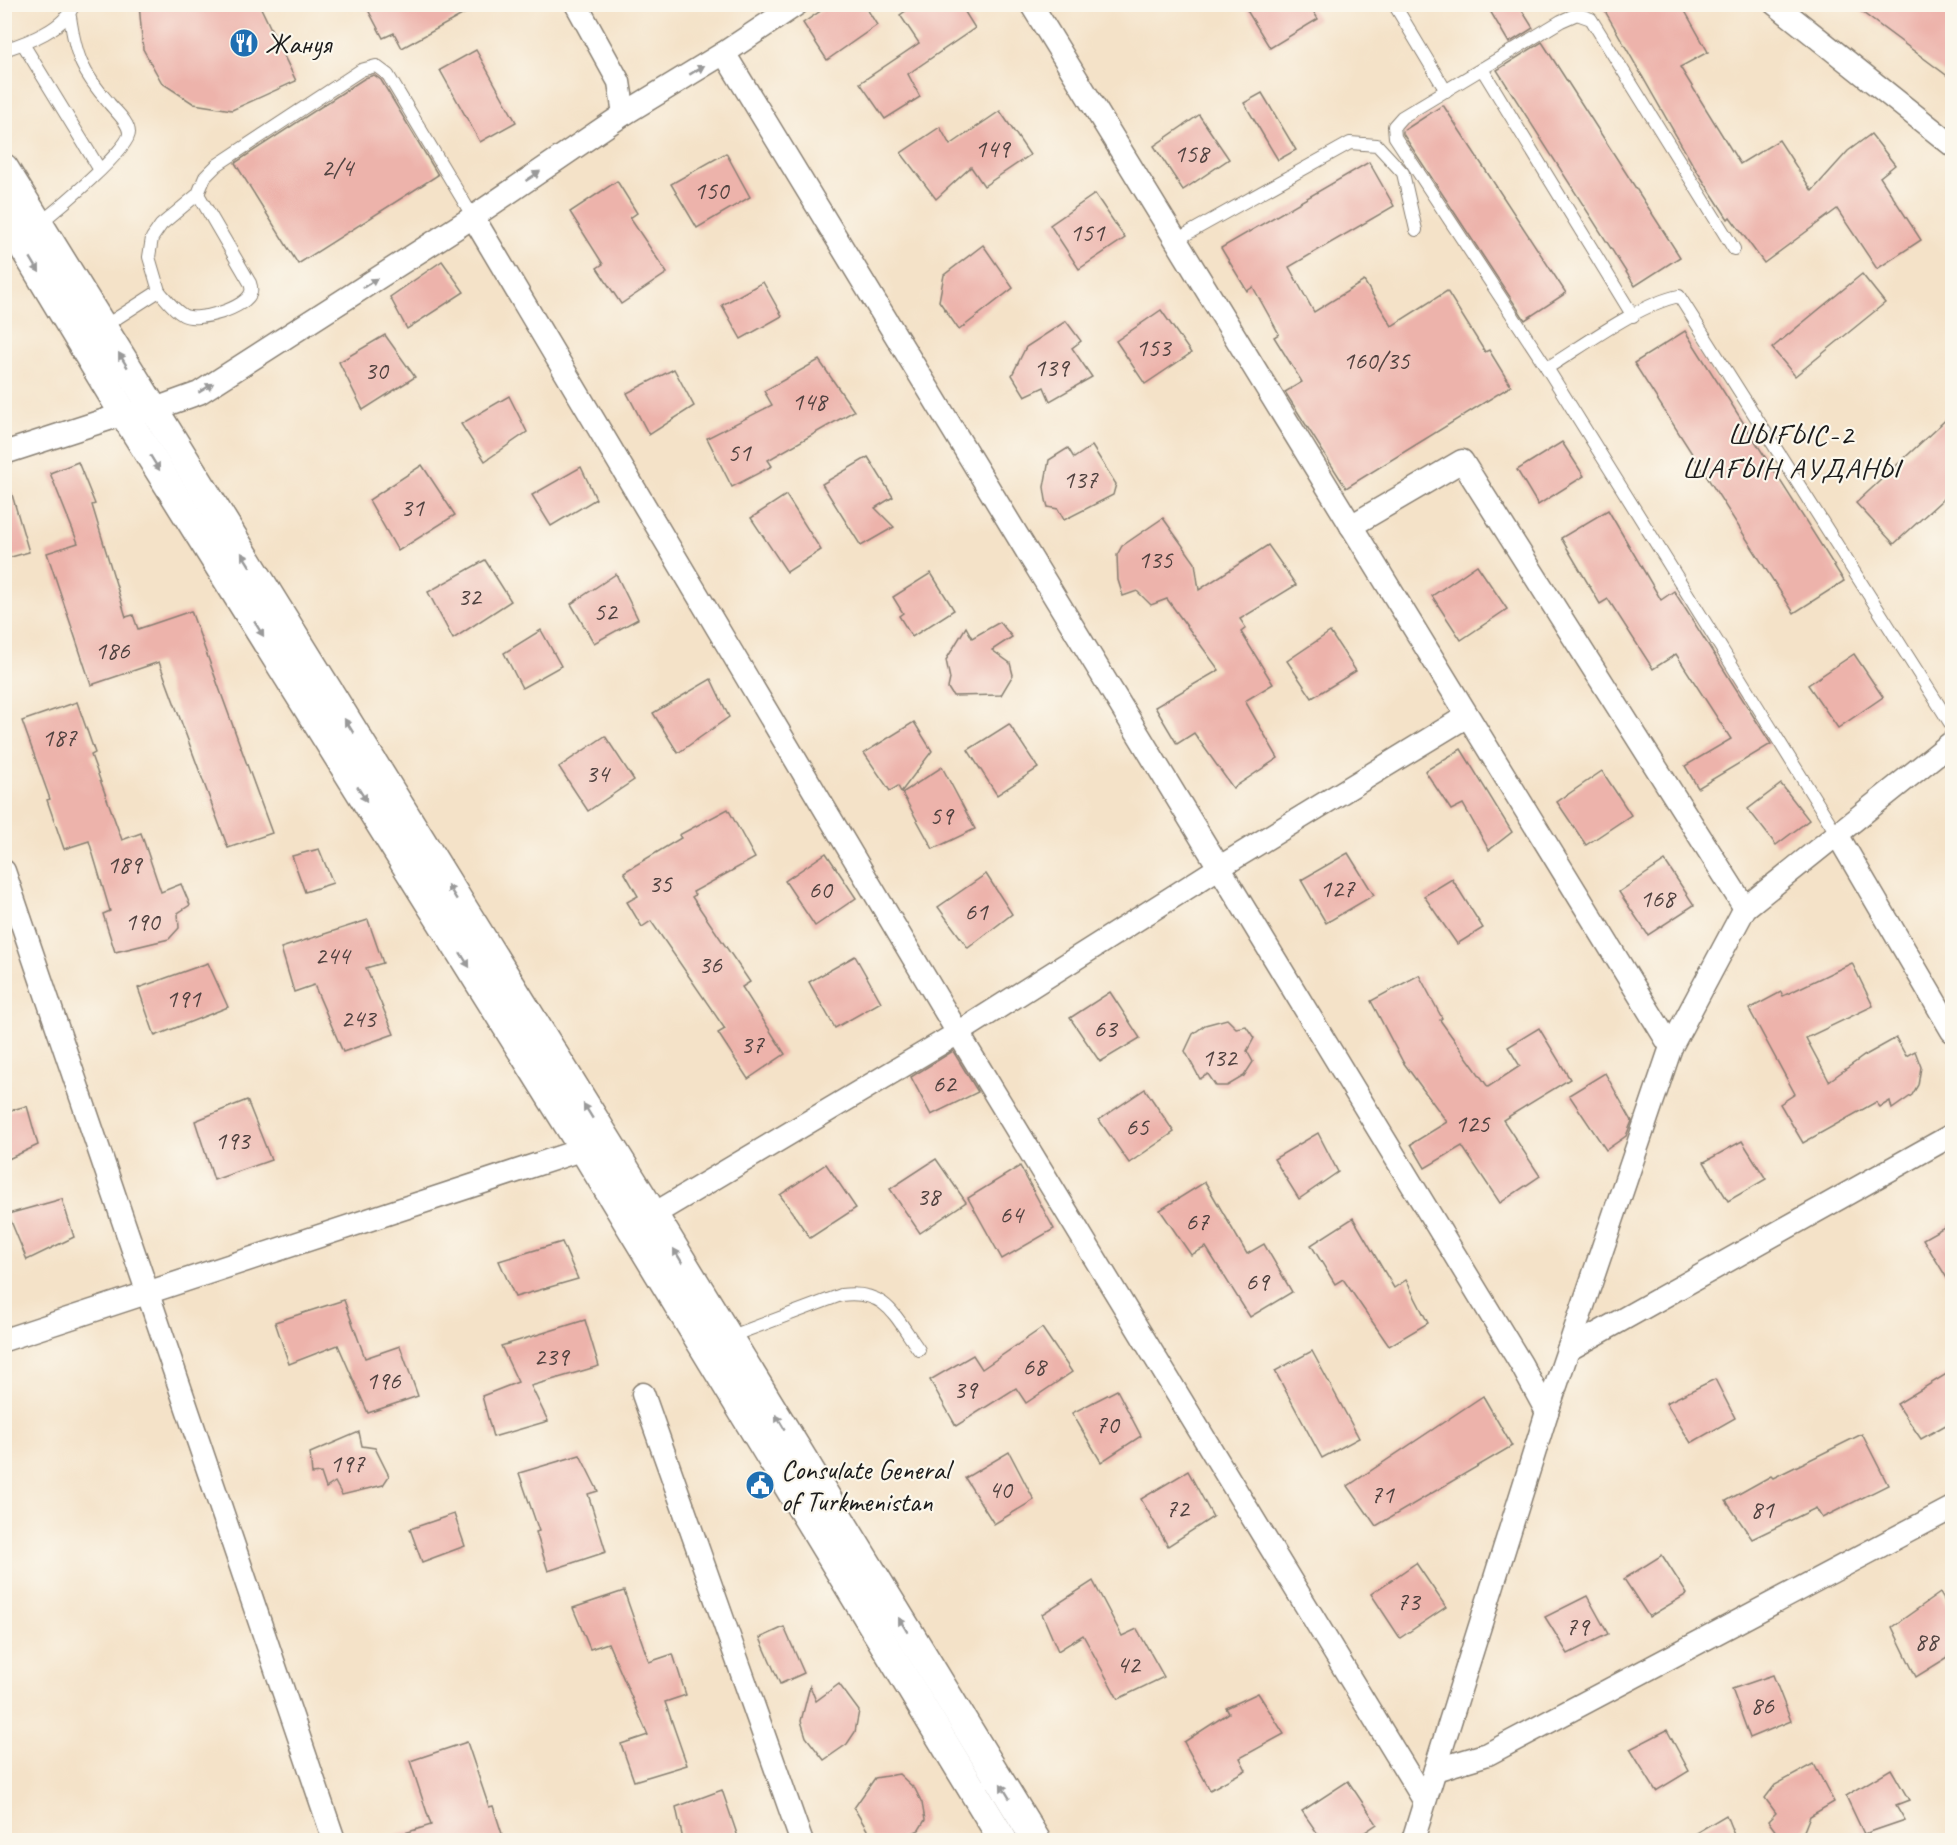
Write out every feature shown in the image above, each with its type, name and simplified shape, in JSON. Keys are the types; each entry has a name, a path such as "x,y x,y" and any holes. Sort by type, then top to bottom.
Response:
{"street":[{"path":"576,4 619,82 624,114"},
{"path":"4,453 124,414 152,410 199,393 473,217 624,114 724,53 797,4"},
{"path":"1031,4 1671,1047"},
{"path":"1775,4 1953,145"},
{"path":"724,53 1521,1364 1547,1412"},
{"path":"4,168 103,327 596,1145 1002,1840"},
{"path":"4,215 124,414 596,1145"},
{"path":"473,217 958,1033 1424,1800"},
{"path":"1351,526 1462,461 1745,908"},
{"path":"641,1221 958,1033 1220,867 1467,716"},
{"path":"1413,1840 1547,1412 1671,1047 1745,908 1953,742"},
{"path":"1838,836 1953,1031"},
{"path":"4,871 334,1840"},
{"path":"1568,1350 1953,1135"},
{"path":"4,1340 596,1145"},
{"path":"641,1221 728,1337 1036,1840"},
{"path":"643,1394 801,1840"},
{"path":"1435,1770 1488,1754 1953,1508"}],"lane":[{"path":"1394,4 1446,91"},
{"path":"4,50 22,44 72,11 76,53 93,85 127,125 130,134 125,145 100,170 39,224"},
{"path":"1734,249 1591,19 1577,14 1561,21 1402,117 1394,126 1395,137 1547,368 1838,836"},
{"path":"22,44 100,170"},
{"path":"198,194 250,283 251,292 247,299 209,318 196,319 182,315 159,291 149,257 152,238 162,225 198,194 205,177 217,165 361,70 376,66 388,75 396,87 473,217"},
{"path":"1482,69 1633,316"},
{"path":"1176,240 1350,143 1377,146 1403,173 1416,230"},
{"path":"103,327 159,291"},
{"path":"1547,368 1633,316 1665,299 1679,296 1953,726"},
{"path":"728,1337 841,1295 859,1293 874,1296 886,1305 919,1350"}],"building":[{"path":"139,4 259,4 296,81 232,110 194,104 162,83 143,49"},
{"path":"365,4 482,4 402,48 394,33 383,38"},
{"path":"831,4 864,4 877,25 827,60 803,23"},
{"path":"916,4 960,4 975,28 908,74 920,97 885,119 860,83 919,43 900,15"},
{"path":"1243,4 1309,4 1318,19 1270,48"},
{"path":"1486,4 1518,4 1533,28 1509,43"},
{"path":"1601,4 1681,4 1708,52 1680,67 1740,164 1779,140 1812,191 1848,151 1871,134 1895,165 1880,177 1921,240 1877,269 1837,209 1764,263 1730,217 1728,219 1693,165"},
{"path":"1851,4 1953,4 1953,80"},
{"path":"1542,42 1680,257 1635,286 1497,70"},
{"path":"476,50 516,122 480,142 440,70"},
{"path":"374,75 381,80 438,175 298,264 235,163 365,78"},
{"path":"1262,93 1296,150 1278,160 1244,103"},
{"path":"1443,105 1566,293 1525,320 1403,134 1403,131"},
{"path":"1000,111 1030,155 984,186 971,167 936,199 901,153 940,127 950,145"},
{"path":"1199,115 1229,159 1183,190 1154,146"},
{"path":"726,153 750,197 697,228 671,184"},
{"path":"1369,162 1394,206 1289,267 1314,312 1364,281 1392,326 1447,291 1485,352 1489,350 1511,386 1346,488 1285,392 1302,382 1274,337 1279,334 1253,287 1247,291 1221,248"},
{"path":"617,181 637,213 630,218 667,273 621,304 597,268 603,264 570,212"},
{"path":"1095,194 1125,238 1079,269 1050,225"},
{"path":"983,245 1013,288 959,330 939,301 944,275"},
{"path":"442,261 464,292 407,329 390,297"},
{"path":"1862,274 1885,303 1795,376 1772,348"},
{"path":"763,282 782,316 741,339 722,305"},
{"path":"1161,310 1191,353 1145,384 1116,341"},
{"path":"1066,321 1081,341 1072,348 1092,377 1050,401 1044,387 1025,396 1012,375 1026,347"},
{"path":"1685,331 1844,581 1794,613 1634,363"},
{"path":"385,335 415,377 363,410 339,362"},
{"path":"819,360 854,411 768,460 772,466 732,487 707,438 772,405 764,391"},
{"path":"674,369 694,406 649,435 627,393"},
{"path":"509,396 527,432 485,461 461,424"},
{"path":"1953,413 1953,490 1894,544 1856,503"},
{"path":"1562,442 1584,476 1538,505 1517,470"},
{"path":"1092,446 1116,484 1113,495 1064,520 1058,509 1048,507 1046,500 1044,487 1049,460 1068,448 1074,458"},
{"path":"868,457 893,497 875,508 894,527 861,546 822,484"},
{"path":"78,462 95,504 92,505 126,617 133,615 138,629 191,611 272,833 228,848 159,662 91,685 47,553 78,543 50,473"},
{"path":"422,465 455,515 398,551 369,500"},
{"path":"581,467 596,499 551,526 532,495"},
{"path":"4,488 10,488 29,552 4,559"},
{"path":"786,495 821,550 787,572 751,518"},
{"path":"1608,510 1661,600 1674,591 1771,744 1698,788 1685,766 1731,739 1676,654 1653,669 1608,599 1600,604 1561,538"},
{"path":"1163,518 1195,563 1199,590 1268,545 1296,585 1240,619 1246,628 1241,632 1273,684 1245,701 1278,758 1233,788 1194,733 1177,744 1155,707 1219,670 1167,599 1151,605 1137,591 1123,596 1118,580 1117,555 1122,546"},
{"path":"485,560 511,601 453,639 428,592"},
{"path":"1477,565 1507,609 1461,640 1432,596"},
{"path":"931,573 954,610 912,637 899,616 903,613 893,597"},
{"path":"616,574 638,619 594,643 571,604"},
{"path":"1000,622 1012,637 992,650 1010,663 1013,675 1001,695 953,696 948,688 950,679 946,660 966,627 972,638"},
{"path":"541,630 561,666 522,688 504,653"},
{"path":"1330,632 1356,671 1312,698 1287,661"},
{"path":"1854,654 1883,697 1838,728 1808,685"},
{"path":"711,679 729,717 678,753 653,713"},
{"path":"77,702 95,753 91,755 122,840 141,833 161,892 181,884 190,905 178,913 179,928 169,939 115,952 103,914 110,911 89,841 64,849 47,800 50,799 22,721"},
{"path":"914,722 932,751 901,792 898,786 890,791 864,753"},
{"path":"1009,724 1038,768 997,795 968,750"},
{"path":"605,736 634,780 588,811 559,767"},
{"path":"1461,749 1512,832 1489,850 1463,804 1451,810 1425,771"},
{"path":"942,767 975,829 933,849 902,793"},
{"path":"1602,771 1631,815 1586,845 1557,802"},
{"path":"1781,784 1809,820 1776,845 1748,809"},
{"path":"728,809 755,858 693,892 695,895 692,897 750,982 742,987 785,1054 748,1079 718,1033 725,1029 651,921 642,927 627,902 638,896 624,872 681,838 679,835"},
{"path":"319,849 333,883 305,892 292,856"},
{"path":"826,853 856,898 815,926 785,881"},
{"path":"1348,853 1374,895 1326,923 1301,880"},
{"path":"1665,861 1694,905 1648,935 1619,892"},
{"path":"986,874 1012,914 968,948 938,907"},
{"path":"1452,879 1483,928 1457,944 1424,896"},
{"path":"368,920 383,963 366,968 394,1034 343,1052 314,985 294,992 281,948"},
{"path":"855,956 881,1002 835,1028 809,982"},
{"path":"208,963 228,1007 155,1036 138,988"},
{"path":"1852,963 1873,1006 1806,1038 1829,1081 1864,1056 1896,1038 1906,1056 1915,1051 1921,1067 1918,1085 1912,1095 1892,1109 1890,1101 1880,1107 1876,1102 1803,1143 1780,1104 1795,1094 1749,1009 1781,992 1783,996"},
{"path":"1419,975 1442,1018 1440,1020 1488,1087 1520,1066 1508,1047 1539,1028 1570,1079 1503,1120 1540,1176 1500,1203 1462,1146 1425,1168 1411,1144 1447,1122 1403,1062 1371,1001"},
{"path":"1110,992 1140,1038 1100,1062 1070,1018"},
{"path":"1227,1019 1236,1028 1246,1026 1254,1038 1247,1051 1253,1062 1244,1076 1227,1086 1216,1086 1208,1074 1200,1079 1185,1051 1193,1034 1205,1025"},
{"path":"953,1051 978,1092 931,1115 911,1077"},
{"path":"1605,1073 1632,1121 1626,1136 1606,1150 1569,1095"},
{"path":"1145,1089 1174,1132 1129,1163 1099,1120"},
{"path":"247,1100 271,1160 214,1180 195,1121"},
{"path":"27,1106 38,1145 4,1161 4,1112"},
{"path":"1318,1133 1338,1172 1299,1199 1274,1159"},
{"path":"1742,1141 1766,1179 1728,1201 1704,1162"},
{"path":"936,1159 966,1202 920,1233 890,1189"},
{"path":"826,1164 856,1208 810,1238 780,1195"},
{"path":"1020,1166 1054,1229 1002,1259 968,1198"},
{"path":"1205,1182 1247,1254 1264,1244 1292,1292 1250,1317 1206,1247 1191,1255 1160,1210"},
{"path":"62,1199 74,1237 27,1260 8,1214"},
{"path":"1353,1218 1394,1288 1406,1280 1428,1323 1389,1346 1343,1279 1335,1284 1311,1245"},
{"path":"1953,1222 1953,1288 1923,1239"},
{"path":"562,1242 578,1279 515,1297 499,1261"},
{"path":"344,1300 365,1358 400,1346 418,1396 368,1413 338,1345 289,1364 275,1322"},
{"path":"585,1320 599,1366 531,1386 548,1421 493,1437 482,1396 518,1382 501,1346"},
{"path":"1042,1328 1072,1372 1026,1403 1016,1388 956,1426 930,1380 973,1355 982,1369"},
{"path":"1312,1351 1359,1438 1322,1458 1275,1371"},
{"path":"1953,1370 1953,1421 1921,1439 1897,1404"},
{"path":"1715,1379 1735,1418 1691,1443 1666,1403"},
{"path":"1117,1390 1141,1436 1101,1462 1072,1413"},
{"path":"1483,1396 1512,1446 1376,1526 1348,1486"},
{"path":"359,1432 362,1446 375,1448 389,1476 383,1485 342,1495 335,1482 326,1488 321,1473 312,1474 310,1453"},
{"path":"1862,1434 1888,1485 1822,1518 1816,1508 1752,1539 1726,1501 1771,1476 1773,1478"},
{"path":"1009,1452 1034,1500 994,1524 965,1478"},
{"path":"580,1455 598,1491 588,1494 606,1552 548,1571 536,1532 539,1531 519,1473"},
{"path":"1188,1471 1213,1517 1168,1546 1141,1499"},
{"path":"454,1514 465,1546 422,1562 410,1529"},
{"path":"1662,1555 1687,1594 1649,1617 1624,1579"},
{"path":"1416,1563 1446,1607 1400,1638 1371,1594"},
{"path":"1093,1581 1122,1636 1137,1629 1164,1677 1118,1699 1083,1635 1058,1651 1042,1614"},
{"path":"624,1591 649,1662 673,1654 686,1695 665,1702 687,1765 634,1781 621,1744 648,1735 608,1643 590,1649 573,1608"},
{"path":"1940,1593 1953,1616 1953,1654 1916,1677 1892,1627"},
{"path":"1587,1596 1608,1634 1568,1654 1545,1617"},
{"path":"784,1627 804,1673 780,1684 760,1638"},
{"path":"1773,1675 1791,1721 1750,1738 1732,1689"},
{"path":"839,1684 859,1711 855,1732 847,1744 824,1760 806,1737 801,1721 810,1686 816,1701"},
{"path":"1258,1693 1284,1734 1240,1758 1246,1770 1210,1790 1184,1742 1229,1713 1226,1708"},
{"path":"1667,1730 1689,1771 1656,1791 1630,1749"},
{"path":"467,1742 489,1807 493,1806 504,1840 396,1840 395,1836 431,1825 410,1761"},
{"path":"1814,1764 1834,1802 1810,1816 1804,1831 1789,1840 1782,1840 1768,1821 1776,1813 1765,1798 1775,1785"},
{"path":"1891,1769 1909,1800 1896,1805 1905,1820 1864,1834 1846,1796"},
{"path":"899,1774 915,1789 922,1803 925,1820 919,1830 898,1840 873,1840 854,1808 875,1778"},
{"path":"1348,1781 1377,1824 1353,1840 1322,1840 1302,1811"},
{"path":"722,1790 739,1840 683,1840 676,1807"},
{"path":"1726,1815 1736,1840 1684,1840"}],"place":[{"name":"Жануя","path":"244,43"},
{"name":"Consulate General of Turkmenistan","path":"760,1485"}],"district":[{"name":"ШЫҒЫС-2 ШАҒЫН АУДАНЫ","path":"1791,451"}]}
